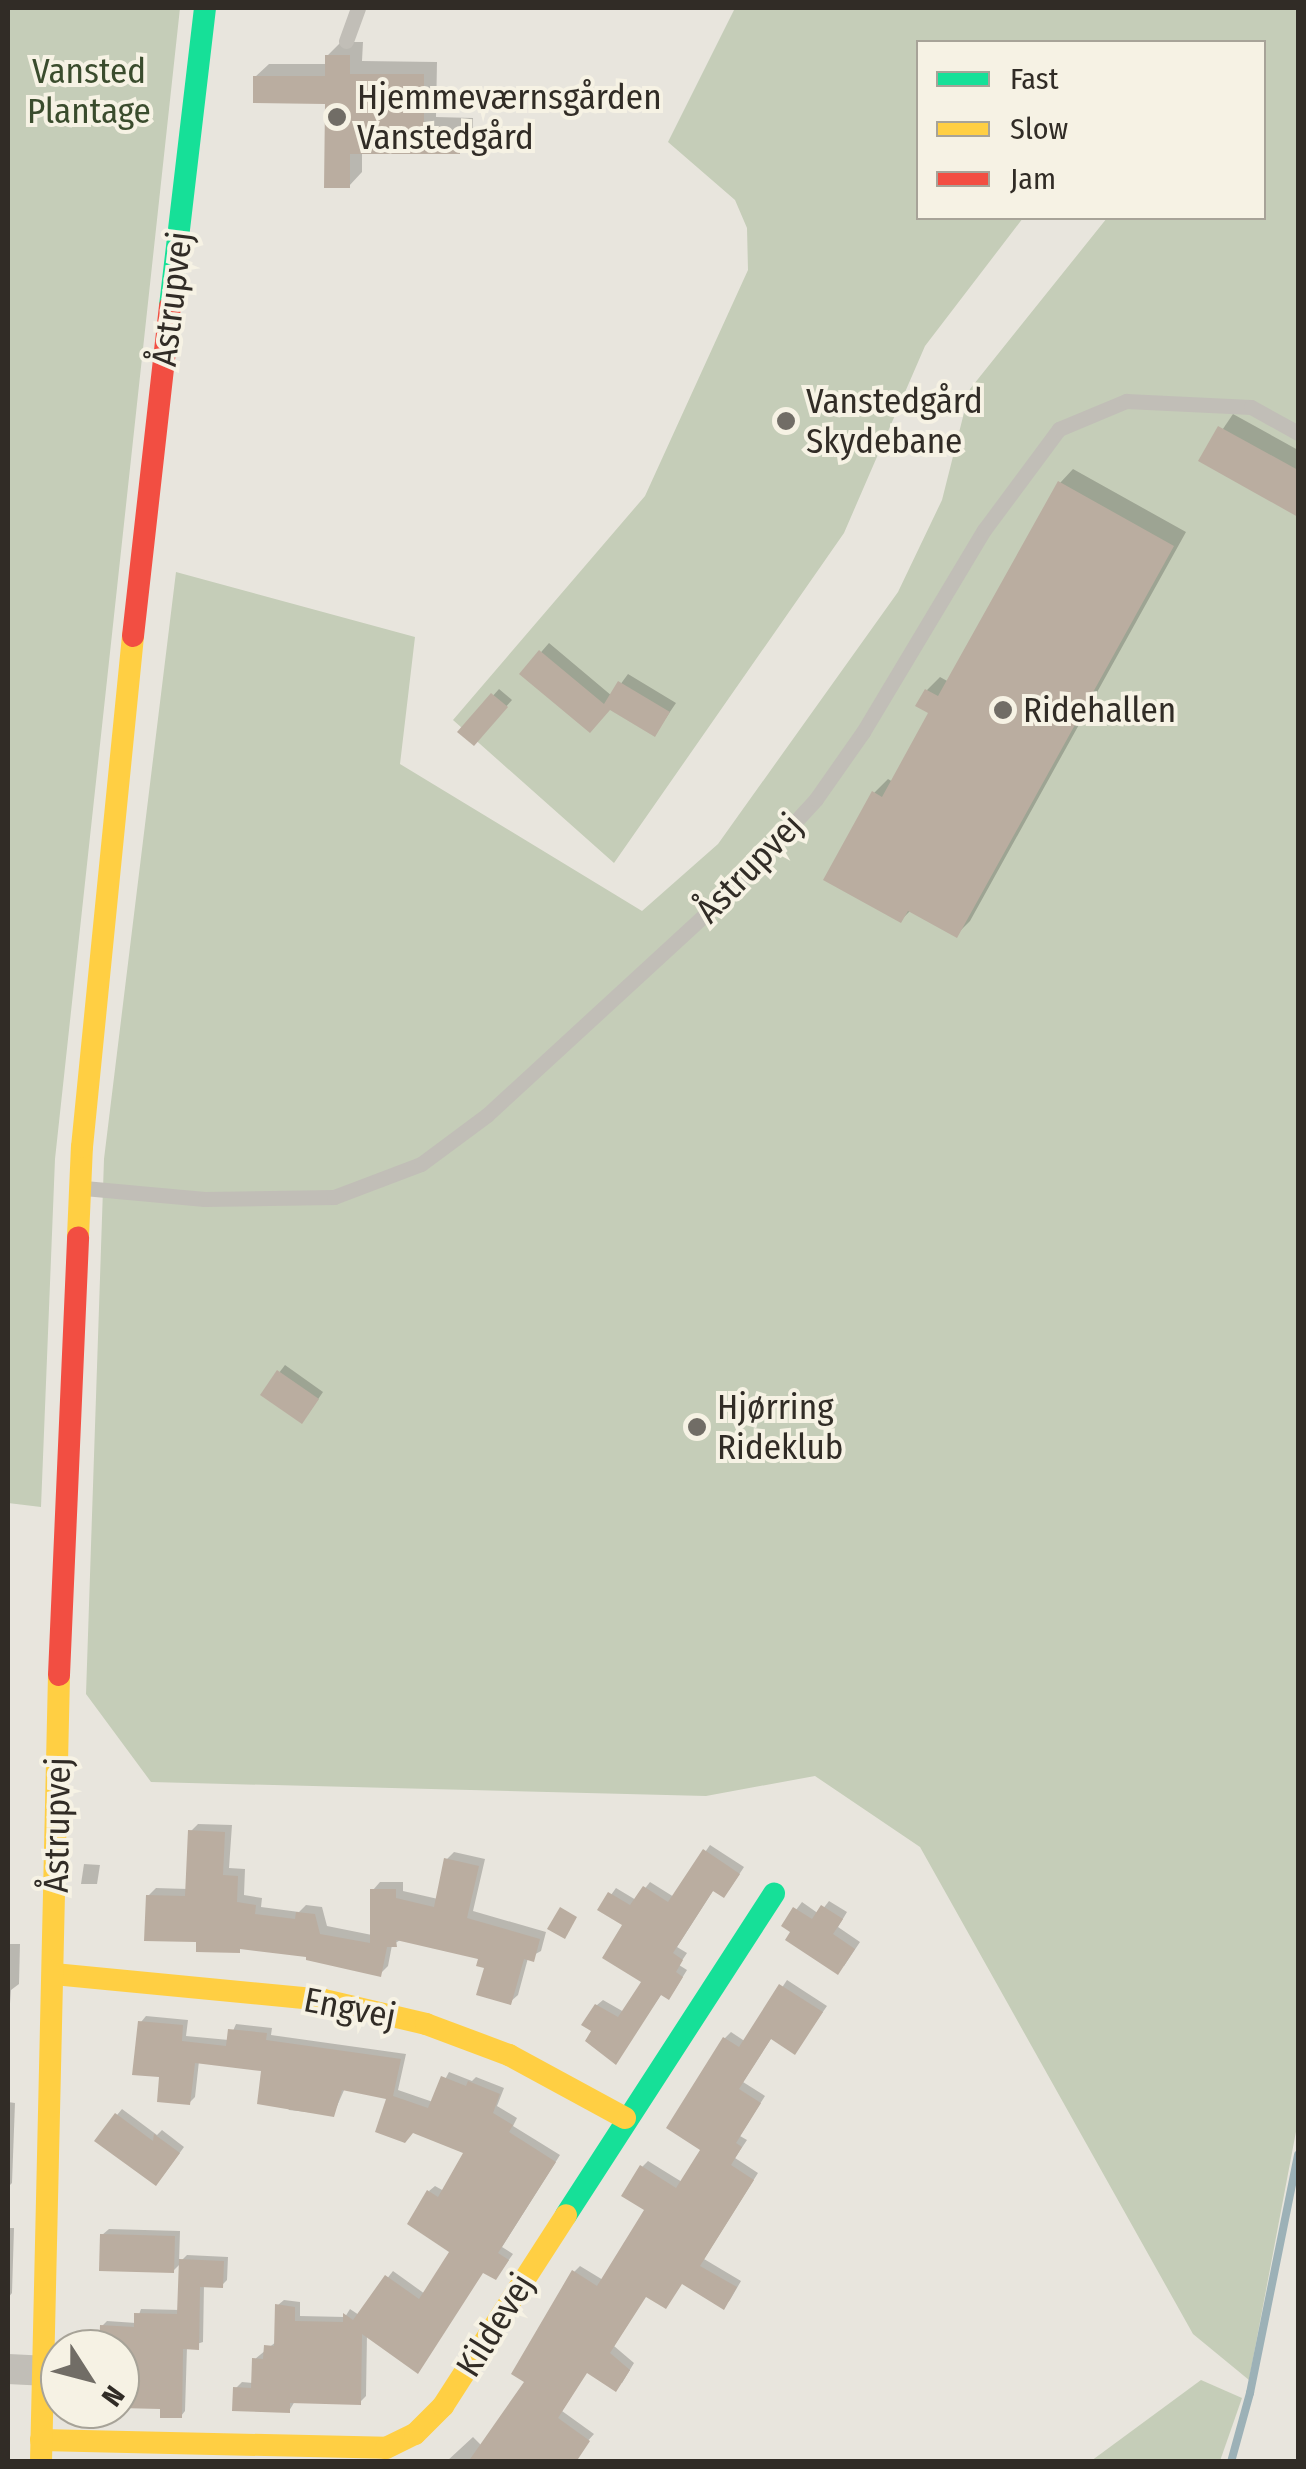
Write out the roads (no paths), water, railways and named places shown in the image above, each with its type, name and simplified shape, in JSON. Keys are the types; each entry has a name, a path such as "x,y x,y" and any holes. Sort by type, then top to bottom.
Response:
{"street":[{"name":"Åstrupvej","path":"44,2329 59,1674 80,1188 142,552 206,8"},
{"name":"Kildevej","path":"41,2451 328,2455 386,2448 415,2434 443,2406 774,1893"},
{"name":"Engvej","path":"54,1974 324,2000 426,2024 509,2055 626,2118"},
{"path":"8,2368 40,2372"}],"lane":[{"path":"346,41 358,8"},
{"name":"Åstrupvej","path":"80,1188 205,1199 334,1197 422,1164 487,1115 734,888 816,799 863,732 984,530 1059,428 1126,402 1251,406 1298,434"}],"waterway":[{"path":"1231,2462 1250,2393 1298,2155"}],"place":[{"name":"Hjemmeværnsgården Vanstedgård","path":"337,117"},
{"name":"Vanstedgård Skydebane","path":"786,421"},
{"name":"Ridehallen","path":"1003,710"},
{"name":"Hjørring Rideklub","path":"697,1427"}],"park label":[{"name":"Vansted Plantage","path":"89,91"}]}
